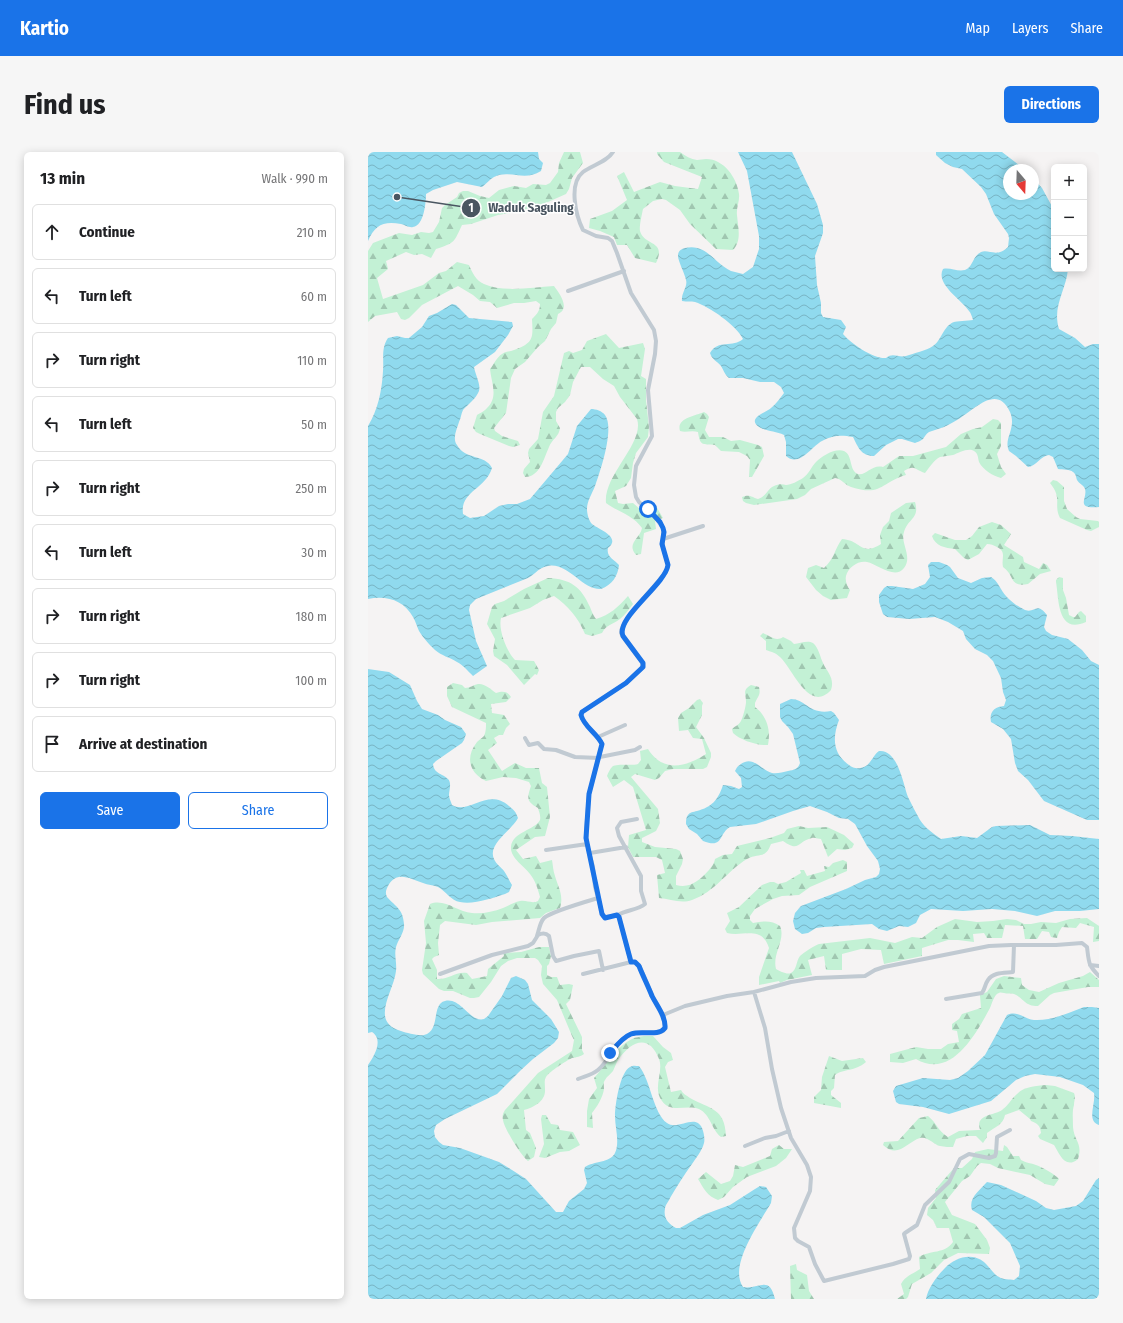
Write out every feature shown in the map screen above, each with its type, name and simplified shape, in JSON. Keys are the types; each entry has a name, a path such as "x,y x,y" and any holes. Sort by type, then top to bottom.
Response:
{"street":[{"path":"613,152 610,157 582,173 578,178 575,184 575,202 577,215 583,230 596,236 608,238 612,241 624,270 631,293 653,326 656,336 655,354 648,390 652,436 636,466 634,485 636,497 639,502 660,522 664,532 663,548 668,565 666,572 629,616 623,625 621,632 643,663 642,668 626,683 581,714 584,723 598,737 602,744 589,794 586,831 587,844 598,898 604,917 618,915 645,904 641,891 641,876 618,833 618,826 621,822 637,819"},
{"path":"568,291 624,270"},
{"path":"663,539 703,526"},
{"path":"598,737 625,725"},
{"path":"525,738 529,745 538,743 547,750 556,750 575,757 599,757 635,750 640,747"},
{"path":"546,850 587,844"},
{"path":"590,853 626,847"},
{"path":"440,974 492,954 528,946 533,943 541,922 546,916 598,898"},
{"path":"618,915 631,962"},
{"path":"536,937 542,934 547,934 549,936 553,956 556,961 599,951 603,970"},
{"path":"663,1015 700,1002 754,992 791,982 816,978 865,976 884,967 978,948 1014,945 1082,943 1087,947 1090,965 1099,976"},
{"path":"946,999 982,992 988,980 992,976 1013,972 1014,945"},
{"path":"578,1079 599,1069 614,1048 628,1036 636,1032 657,1033 663,1031 665,1026 663,1015 639,966 635,962 583,974"},
{"path":"1090,965 1099,966"},
{"path":"754,992 765,1028 775,1087 789,1131 807,1165 812,1178 810,1191 795,1223 793,1232 798,1241 809,1246 822,1279 826,1281 840,1276 909,1259 910,1256 904,1234 918,1225 925,1205 949,1182 960,1159 967,1155 989,1158 995,1156 997,1137 1010,1130"},
{"path":"745,1146 789,1131"}],"green space":[{"path":"564,152 580,152 583,163 572,178 566,194 548,202 517,212 498,215 471,224 462,225 453,241 436,249 431,258 422,254 414,255 406,252 386,261 388,269 377,278 383,299 423,285 439,273 446,271 457,262 469,265 479,281 492,287 519,289 554,286 559,292 563,300 564,308 558,314 556,323 545,341 525,362 515,369 511,378 506,413 494,428 495,431 502,436 518,441 520,445 513,447 480,434 473,428 477,415 491,404 493,399 490,369 500,355 521,347 529,342 532,335 532,319 538,312 540,304 536,301 514,303 497,308 490,302 480,301 458,286 422,305 405,320 401,319 397,312 375,316 368,322 368,251 373,243 399,233 412,235 421,232 433,232 439,222 442,208 463,191 468,191 489,198 499,190 514,186 526,188 533,184 546,185 550,183 558,172 559,163"},
{"path":"657,152 680,152 695,160 713,160 728,170 736,182 739,197 737,212 739,229 738,242 733,250 716,249 690,224 680,210 666,200 662,199 653,201 643,209 640,227 642,236 654,244 659,250 659,256 656,263 635,258 627,245 617,245 614,237 589,228 590,219 612,211 627,200 617,176 624,172 634,192 660,182 675,186 698,189 702,177 664,162"},
{"path":"606,334 619,348 643,343 645,349 641,376 646,379 646,400 649,427 648,437 636,453 631,478 626,486 615,491 618,503 633,503 641,510 656,506 663,518 655,521 656,529 644,533 641,554 636,555 632,547 642,528 630,517 606,503 607,492 611,481 635,438 638,428 637,419 620,397 614,386 603,379 590,367 581,367 573,382 570,395 556,412 556,421 560,428 557,436 550,444 541,466 534,474 530,476 525,477 523,473 524,469 530,462 528,453 529,449 538,439 543,412 554,396 564,353 569,351 573,353 582,350 587,341"},
{"path":"704,412 709,417 705,430 709,437 723,437 731,441 740,440 762,447 764,456 752,477 749,477 750,460 747,456 739,452 721,451 715,445 707,445 702,443 698,432 680,431 683,420"},
{"path":"993,419 998,420 1001,423 1001,446 997,454 1001,467 1006,474 1001,478 986,470 979,462 976,453 969,450 938,458 925,473 915,468 908,469 904,471 906,475 875,489 861,490 851,487 835,478 811,489 805,495 797,499 754,505 743,501 742,497 749,496 758,499 774,486 780,484 792,484 807,475 814,464 825,455 833,452 840,450 847,453 853,470 858,474 861,474 872,468 883,467 899,456 913,456 946,447 961,434 982,427"},
{"path":"1053,480 1057,481 1064,487 1064,501 1067,509 1080,519 1098,521 1099,527 1091,531 1060,518 1057,509 1056,493 1050,483"},
{"path":"915,502 915,515 906,527 903,536 907,555 904,568 900,571 891,572 871,563 857,563 851,567 847,573 846,582 850,590 847,598 831,600 816,590 806,577 808,568 816,565 824,568 830,561 842,539 869,549 881,544 880,535 883,527 889,521 891,513 906,503"},
{"path":"992,522 1001,525 1011,534 1004,545 1023,557 1024,562 1039,569 1043,563 1047,565 1051,571 1040,574 1028,584 1018,584 1003,567 1003,553 997,547 987,544 979,554 968,560 955,549 944,547 935,542 932,536 935,533 955,540 966,540 972,536 979,527"},
{"path":"1059,577 1063,578 1063,590 1069,615 1075,617 1081,611 1086,616 1086,622 1077,625 1070,624 1065,620 1059,606 1056,580"},
{"path":"548,578 569,582 579,589 587,600 596,619 614,610 628,596 633,604 620,619 608,626 602,633 592,636 585,634 572,612 554,596 543,600 530,608 501,618 500,623 502,634 506,646 512,656 515,660 534,661 539,670 537,675 535,674 524,685 507,665 494,656 493,651 495,639 487,624 492,607 495,604 504,601 524,589"},
{"path":"763,633 775,639 783,637 794,644 806,642 813,643 830,675 832,682 831,690 823,696 816,697 809,693 802,687 780,657 766,650 766,641 760,636"},
{"path":"453,683 462,685 465,688 483,684 496,693 505,692 511,697 506,702 491,704 492,713 504,715 510,724 506,728 503,735 499,735 494,738 497,743 488,750 502,771 515,763 526,768 539,768 542,783 547,787 550,817 545,836 535,837 516,850 523,859 536,856 540,863 552,860 561,895 560,908 546,913 540,918 492,922 476,925 445,921 440,925 438,943 439,955 432,959 437,970 437,979 455,974 467,973 472,979 487,976 488,969 504,956 503,953 521,952 539,947 549,947 551,956 547,966 547,975 557,977 560,985 573,985 570,1000 566,1004 582,1037 582,1050 584,1054 569,1059 548,1075 545,1080 544,1097 539,1103 524,1110 526,1130 530,1133 536,1148 534,1157 528,1161 517,1148 504,1124 503,1113 538,1073 572,1051 574,1040 557,1000 543,984 541,975 542,966 535,958 517,958 508,961 501,966 479,997 474,998 470,998 453,991 444,991 439,989 423,974 422,970 426,943 424,921 430,904 441,903 467,912 480,913 495,911 520,901 536,902 540,897 532,876 515,858 511,851 512,842 515,838 534,826 540,820 538,808 528,799 531,786 529,782 516,778 503,777 486,781 476,774 471,764 471,753 477,742 484,736 486,731 486,723 452,707 447,696 447,687"},
{"path":"751,685 759,687 760,690 755,707 763,715 767,724 769,734 768,745 759,745 749,742 733,733 732,729 739,724 744,712 746,704 745,690"},
{"path":"700,699 703,703 702,715 696,727 704,738 711,753 707,767 703,769 673,769 665,771 655,780 635,774 631,777 658,809 660,823 656,831 642,838 642,842 655,847 676,849 680,851 683,859 676,876 676,885 686,886 694,883 709,870 715,859 723,855 732,854 737,846 770,838 784,833 787,829 799,826 808,828 827,827 844,835 854,844 852,848 845,850 837,849 828,857 821,839 807,839 796,846 783,841 771,844 769,849 764,854 747,859 733,869 714,887 692,900 684,902 659,898 657,875 665,873 662,860 656,857 633,857 628,847 629,835 646,830 633,787 624,780 613,787 607,776 614,766 638,764 641,760 640,751 648,749 654,757 668,765 691,762 706,754 702,739 693,738 688,730 679,731 678,718 681,713"},
{"path":"843,860 847,862 847,871 810,887 799,895 782,896 773,899 755,909 750,916 750,920 753,923 767,922 780,926 781,937 775,963 776,969 786,973 793,972 800,956 819,944 870,938 895,943 912,937 922,938 937,927 955,919 977,922 1007,919 1016,920 1024,924 1031,924 1041,922 1056,923 1070,919 1087,918 1099,926 1099,941 1093,942 1094,927 1080,923 1076,928 1062,927 1057,938 1051,937 1049,932 1042,931 1037,939 1025,939 1023,926 1005,925 1002,938 987,938 984,933 973,934 974,942 948,940 922,948 922,956 884,964 881,950 861,949 842,954 842,970 826,970 824,956 808,960 812,975 787,980 780,983 779,981 759,985 759,977 769,948 766,941 757,934 727,933 725,929 730,921 727,913 739,907 762,885 770,882 778,884 786,882 801,873 800,870 804,870 807,876 825,871 824,866 829,867 833,863"},
{"path":"1090,972 1099,980 1099,987 1088,987 1054,993 1038,1006 1030,1005 1014,994 997,994 970,1041 951,1059 940,1064 929,1064 916,1059 903,1063 890,1062 890,1054 916,1047 941,1049 948,1044 959,1042 957,1031 952,1030 952,1024 959,1019 962,1014 981,1008 980,995 987,992 996,979 1004,976 1021,978 1022,985 1029,990 1039,992"},
{"path":"653,1036 671,1053 673,1060 668,1062 665,1067 671,1092 681,1090 690,1098 710,1107 715,1111 723,1120 726,1136 721,1137 718,1134 709,1118 699,1109 689,1107 674,1108 666,1105 662,1101 658,1091 660,1069 659,1059 655,1051 645,1043 634,1044 623,1053 618,1060 613,1071 604,1081 602,1095 598,1105 592,1113 593,1128 587,1127 589,1099 597,1088 594,1078 621,1046 633,1038"},
{"path":"829,1056 842,1061 863,1058 866,1062 854,1069 842,1071 835,1075 834,1088 831,1091 831,1095 841,1103 841,1108 814,1103 814,1097 821,1090 822,1077"},
{"path":"1046,1085 1055,1086 1074,1093 1073,1127 1079,1146 1079,1154 1078,1159 1073,1162 1066,1162 1060,1156 1054,1145 1040,1139 1038,1136 1041,1133 1039,1126 1019,1110 1005,1115 1001,1124 987,1133 987,1137 983,1143 976,1136 967,1136 956,1139 953,1147 940,1146 926,1138 915,1140 898,1150 888,1149 883,1145 884,1142 898,1141 919,1118 928,1116 948,1137 959,1131 980,1130 979,1125 982,1118 1002,1110 1020,1091 1031,1087"},
{"path":"542,1115 546,1115 551,1124 558,1125 560,1130 573,1132 580,1145 569,1151 560,1152 545,1158 539,1157 544,1144 541,1119"},
{"path":"779,1145 784,1149 792,1149 786,1158 776,1166 747,1177 733,1187 724,1197 718,1200 708,1194 698,1179 706,1172 721,1184 730,1181 733,1176 735,1165 743,1167 770,1156 772,1149"},
{"path":"1004,1145 1013,1156 1019,1156 1021,1160 1025,1162 1042,1167 1059,1179 1054,1186 1045,1184 1030,1175 981,1163 970,1176 962,1181 945,1202 952,1215 975,1224 987,1240 990,1248 989,1254 958,1253 944,1260 931,1273 912,1284 906,1299 897,1299 904,1294 901,1284 903,1281 920,1269 919,1257 942,1250 950,1246 953,1242 949,1228 937,1228 933,1220 927,1215 928,1208 936,1198 935,1190 954,1168 962,1168 972,1159 975,1152 988,1149 1003,1151"},
{"path":"796,1264 797,1270 807,1275 809,1291 814,1299 791,1299 790,1266"}],"water":[{"path":"368,152 538,152 539,159 543,163 541,171 535,174 523,176 505,174 492,178 482,187 457,182 433,190 426,194 424,213 420,223 417,226 408,227 395,223 380,225 368,241"},
{"path":"738,152 792,152 817,204 823,225 823,233 815,256 821,313 823,317 841,320 846,327 843,334 857,346 875,356 886,358 891,355 906,356 927,349 939,340 950,324 973,320 970,312 946,286 942,275 943,269 968,269 976,256 981,252 997,253 1008,247 1008,234 994,214 986,194 981,187 962,169 945,163 936,155 936,152 1002,152 1018,164 1003,164 1003,200 1039,200 1039,185 1051,204 1051,272 1068,272 1058,306 1057,321 1059,329 1075,338 1085,347 1093,344 1099,344 1099,507 1084,505 1084,488 1072,471 1058,469 1053,457 1049,455 1046,456 1034,465 1028,467 1009,451 1008,442 1012,418 1005,404 999,400 992,399 985,401 964,416 942,428 929,432 922,440 915,443 898,439 886,445 874,456 863,453 853,437 841,436 822,441 800,458 791,459 786,456 786,442 784,435 762,429 756,424 755,421 756,418 775,405 784,393 781,387 774,382 760,382 743,378 729,378 721,366 713,359 710,353 717,346 739,342 743,339 740,334 729,322 701,304 682,301 682,295 686,283 678,254 682,249 692,247 699,248 731,271 743,274 753,267 759,249 759,236 747,171"},
{"path":"452,304 456,305 469,318 512,322 513,326 495,352 474,367 479,382 479,391 474,399 463,410 456,431 455,439 461,450 485,461 492,468 484,481 465,500 463,514 470,518 484,516 499,506 517,504 530,499 568,454 577,426 591,409 601,411 608,421 608,439 600,471 588,503 587,513 592,524 611,537 612,544 608,548 608,554 619,565 614,580 601,589 587,585 566,570 552,565 542,568 528,578 476,599 470,605 469,610 476,641 487,666 473,676 459,663 440,654 433,648 419,631 413,617 405,606 388,598 368,599 368,426 377,407 380,393 384,346 388,338 397,336 409,338 422,327 429,316"},
{"path":"931,562 939,562 947,565 958,578 971,583 982,578 991,577 997,582 1006,596 1018,606 1028,611 1038,608 1043,611 1047,615 1044,627 1046,631 1052,635 1068,639 1082,650 1091,661 1099,665 1099,820 1087,820 1044,801 1028,780 1018,771 1015,763 1011,739 1003,729 991,722 993,710 1004,706 1006,700 1001,678 993,661 987,655 975,649 966,639 963,631 948,622 935,617 909,619 887,617 883,614 879,602 879,595 884,588 887,586 892,586 913,589 925,584 930,577 928,565"},
{"path":"368,669 389,672 410,685 422,709 438,715 461,727 466,734 462,743 433,764 435,770 446,777 449,781 449,796 452,805 465,807 494,799 509,806 515,811 518,818 501,837 494,848 493,853 495,861 504,871 512,885 509,892 483,901 465,903 454,900 438,887 409,878 395,878 388,886 386,896 401,912 404,927 396,947 396,971 386,1005 386,1021 392,1027 401,1031 416,1035 424,1035 429,1033 434,1023 438,1007 445,1001 456,1003 474,1017 484,1019 488,1016 502,996 511,978 516,976 525,980 528,984 532,1000 551,1019 559,1032 558,1038 554,1043 533,1059 497,1094 445,1119 436,1125 434,1131 435,1137 443,1145 460,1148 499,1162 526,1179 556,1212 563,1212 569,1201 584,1189 587,1183 584,1170 585,1167 609,1159 615,1153 617,1140 615,1111 619,1089 626,1070 632,1066 639,1066 643,1072 658,1112 662,1118 671,1125 695,1122 702,1128 704,1134 702,1149 666,1206 665,1215 667,1220 671,1225 676,1228 680,1228 703,1215 730,1205 760,1186 766,1187 772,1196 771,1203 747,1244 742,1256 739,1278 743,1287 766,1285 770,1287 773,1291 775,1299 368,1299 368,1065 378,1044 376,1035 372,1032 368,1033"},
{"path":"791,699 800,701 818,711 831,711 834,713 839,720 835,733 835,745 840,756 851,766 856,768 864,767 879,751 885,752 891,756 899,768 908,797 920,820 927,828 941,839 961,836 977,838 992,827 996,826 1030,825 1050,835 1099,839 1099,909 1055,911 1037,916 1015,911 992,909 963,911 931,909 920,915 916,923 908,927 899,926 887,931 879,929 872,924 824,927 816,928 808,933 802,934 795,929 793,921 795,913 801,906 876,877 879,874 880,869 878,861 867,846 855,824 848,819 839,818 810,806 756,824 730,827 726,830 718,842 710,843 703,841 697,834 689,829 686,824 686,819 690,813 707,807 717,799 723,785 739,789 742,787 741,778 735,771 741,764 749,761 753,762 772,773 780,773 796,769 798,767 800,763 793,734 780,717 780,704"},
{"path":"1084,1007 1099,1008 1099,1125 1095,1123 1092,1116 1094,1093 1083,1085 1060,1077 1035,1074 1016,1080 991,1101 949,1114 923,1107 899,1104 896,1102 893,1091 896,1086 923,1078 950,1080 958,1078 968,1071 985,1055 1007,1015 1021,1015 1030,1019 1040,1020 1059,1016"},
{"path":"1099,1178 1099,1299 926,1299 936,1278 949,1264 958,1259 974,1257 979,1259 1002,1279 1014,1280 1019,1276 1020,1266 1010,1243 984,1217 972,1210 971,1206 973,1198 987,1182 1001,1185 1036,1201 1046,1208 1054,1210 1076,1206 1083,1201 1096,1180"}],"place":[{"name":"Waduk Saguling","path":"397,197"}],"route":[{"path":"610,1053 623,1039 631,1034 636,1032 657,1033 663,1031 665,1028 663,1015 658,1008 638,963 631,962 618,915 605,918 602,914 595,887 586,831 589,794 602,744 600,739 582,721 581,715 582,712 595,705 626,683 643,667 643,663 621,632 626,620 666,572 668,565 662,544 664,532 663,528 660,522 648,509"}]}
